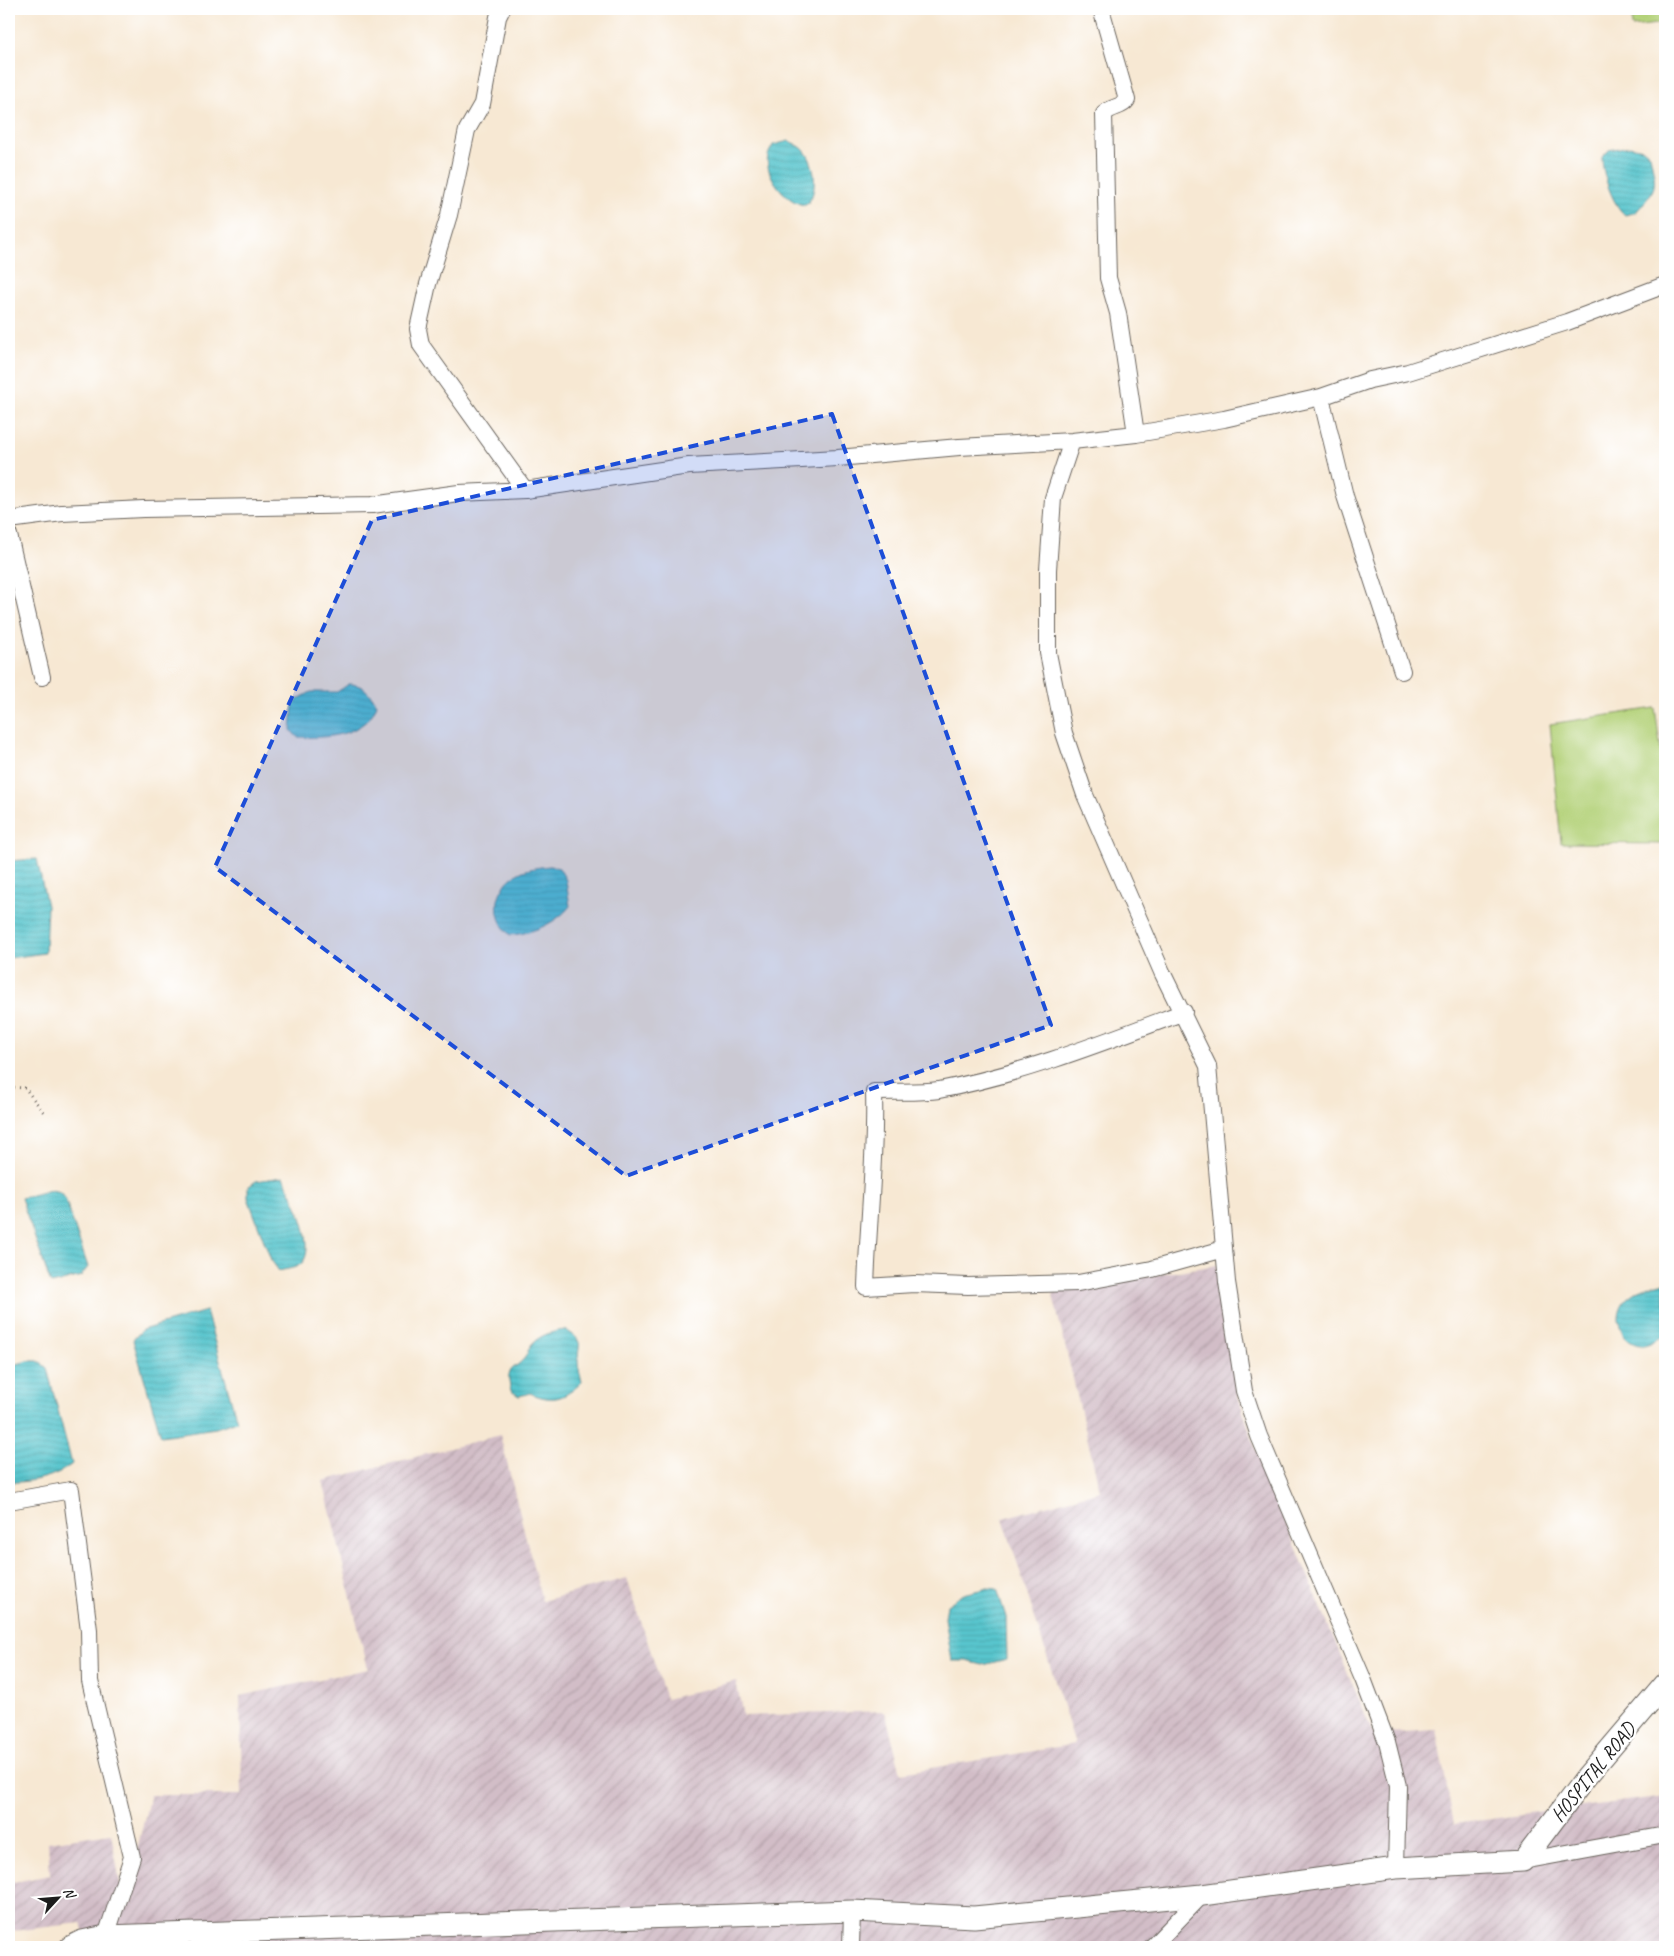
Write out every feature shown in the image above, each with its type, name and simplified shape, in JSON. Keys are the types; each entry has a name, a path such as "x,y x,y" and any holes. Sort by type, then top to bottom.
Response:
{"main road":[{"name":"HOSPITAL ROAD","path":"1523,1861 1586,1778 1665,1684"},
{"path":"78,1945 106,1936 852,1911 974,1917 1202,1895 1396,1868 1523,1861"}],"street":[{"path":"502,9 498,17 482,104 467,130 449,215 428,284 418,329 421,345 525,490"},
{"path":"1101,9 1127,100 1124,104 1108,109 1104,114 1108,278 1118,313 1136,434"},
{"path":"9,520 62,513 372,505 459,493 525,490 689,466 838,458 959,447 1072,441 1136,434 1224,419 1321,397 1370,380 1408,372 1567,322 1665,285"},
{"path":"1321,397 1345,496 1402,671"},
{"path":"1072,441 1054,498 1048,570 1048,653 1064,733 1085,795 1162,972 1184,1012 1208,1066 1216,1166 1224,1227 1224,1249 1244,1391 1259,1436 1363,1679 1387,1742 1398,1786 1396,1868"},
{"path":"9,535 42,677"},
{"path":"1184,1012 1090,1047 1001,1074 938,1090 874,1092 875,1130 869,1202 866,1287 1078,1283 1152,1269 1224,1249"},
{"path":"9,1501 71,1490 89,1630 90,1682 132,1856 106,1936"},
{"path":"1523,1861 1665,1835"},
{"path":"1152,1947 1202,1895"},
{"path":"851,1947 852,1911"}],"path":[{"path":"9,1087 25,1088 45,1114"}],"highlighted area":[{"path":"832,414 1051,1025 626,1176 215,867 372,520"}],"shaded area":[{"path":"1217,1265 1238,1396 1255,1447 1373,1734 1436,1730 1454,1824 1665,1796 1665,1947 87,1947 81,1923 13,1931 10,1883 50,1875 48,1842 111,1833 124,1905 150,1795 242,1795 240,1696 368,1669 323,1481 500,1435 542,1601 627,1578 666,1699 736,1681 743,1716 885,1711 901,1773 1075,1744 1003,1518 1100,1491 1052,1291"}],"green space":[{"path":"1631,9 1665,9 1665,23 1632,27"},
{"path":"1655,708 1665,780 1665,844 1561,843 1550,724"}],"water":[{"path":"789,141 803,149 813,169 813,193 806,205 799,204 785,194 778,187 769,171 768,156 773,145"},
{"path":"1630,146 1643,149 1650,155 1654,174 1654,186 1652,192 1636,212 1625,215 1612,196 1604,171 1602,157 1609,150"},
{"path":"349,684 358,685 365,690 377,704 372,715 355,729 344,733 332,736 297,737 291,730 293,706 298,699 311,692 337,692"},
{"path":"37,859 47,906 45,953 9,958 9,861"},
{"path":"550,866 559,868 566,880 570,906 558,918 535,930 510,935 503,927 499,918 498,900 501,891 506,883 523,871"},
{"path":"283,1177 293,1196 303,1223 307,1249 305,1259 298,1266 279,1271 271,1260 248,1198 248,1187 256,1181"},
{"path":"51,1190 60,1192 65,1198 88,1267 81,1276 51,1284 21,1198"},
{"path":"1665,1282 1665,1336 1646,1344 1633,1343 1624,1334 1619,1322 1619,1315 1624,1302 1632,1294"},
{"path":"206,1311 237,1421 216,1428 161,1436 133,1340 142,1330"},
{"path":"566,1330 576,1337 579,1343 578,1364 582,1382 564,1396 558,1398 545,1398 530,1393 519,1396 511,1391 509,1382 510,1372 526,1356 531,1345 547,1334"},
{"path":"28,1361 38,1361 47,1368 72,1464 51,1476 9,1482 9,1366"},
{"path":"988,1588 997,1589 1006,1617 1007,1659 983,1665 966,1661 952,1661 945,1618 947,1605 963,1594"}]}
